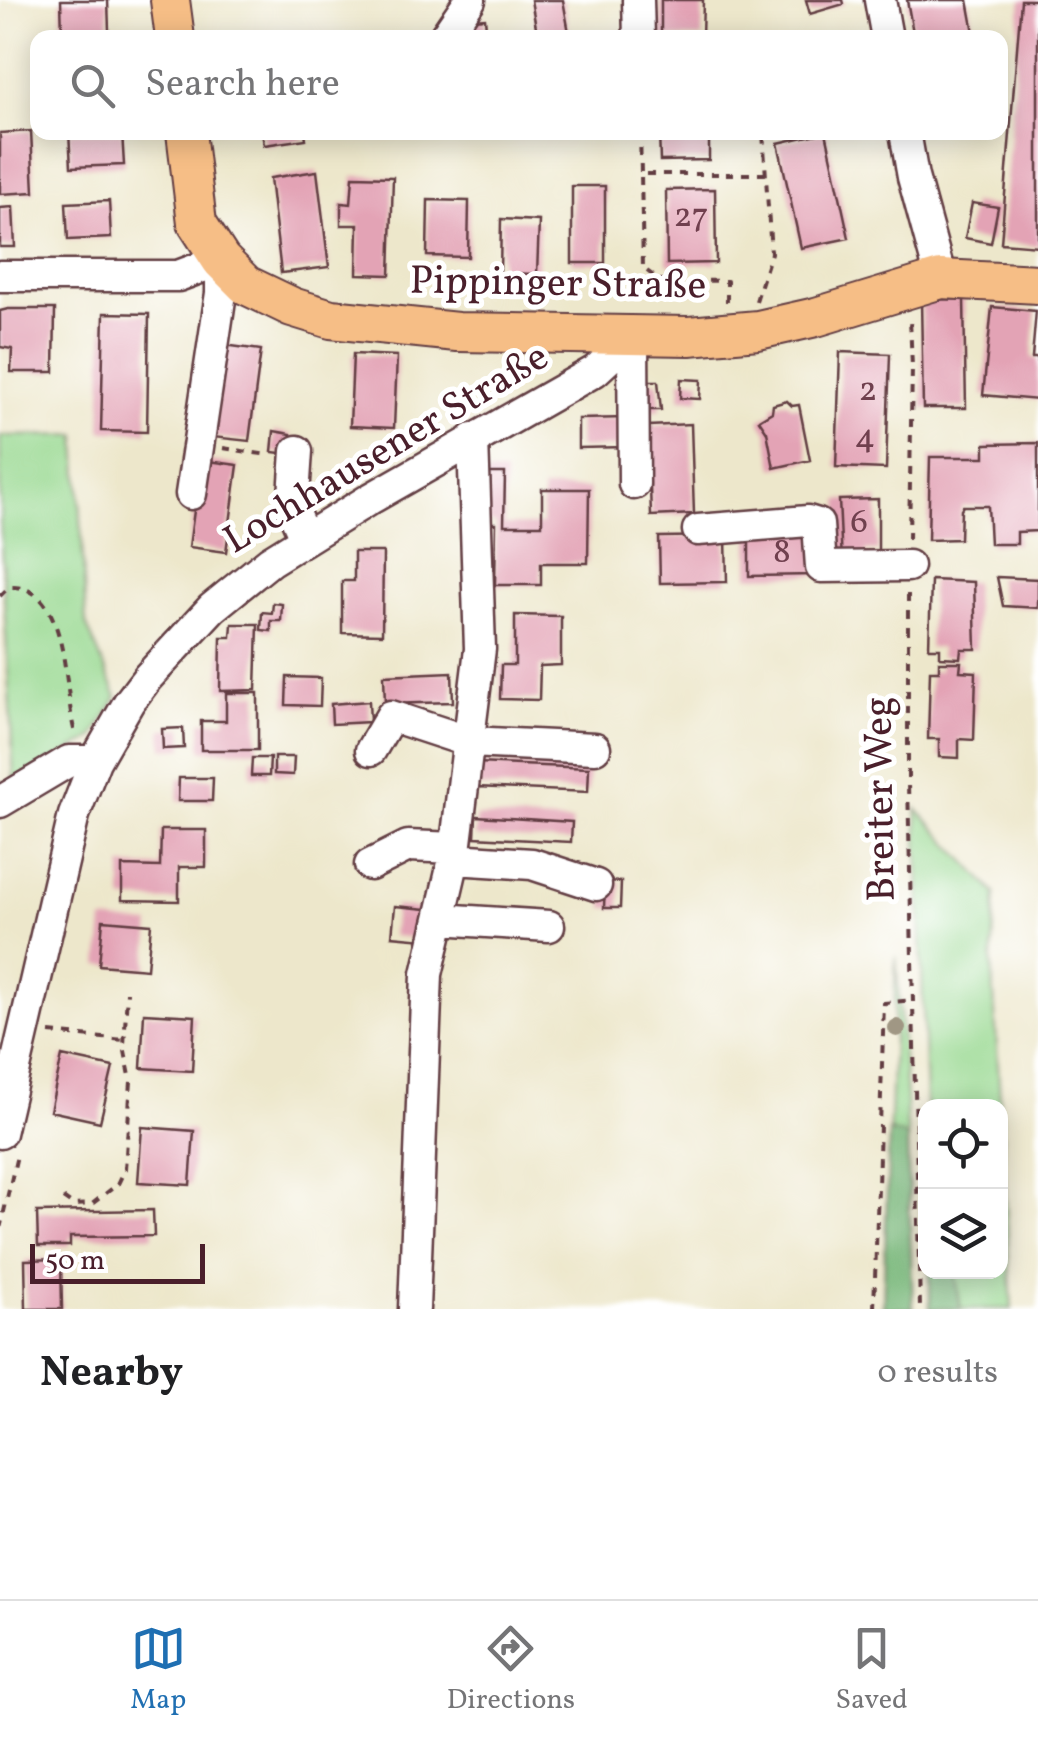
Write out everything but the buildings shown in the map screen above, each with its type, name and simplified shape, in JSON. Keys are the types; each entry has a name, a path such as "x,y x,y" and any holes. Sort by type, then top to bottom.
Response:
{"main road":[{"path":"170,0 174,30"},
{"name":"Pippinger Straße","path":"187,140 197,223 220,260 246,285 292,307 331,318 458,332 633,336 758,330 816,317 924,283 1038,284"}],"street":[{"path":"449,30 470,0"},
{"path":"638,0 639,30"},
{"path":"880,0 886,30"},
{"path":"906,140 924,283"},
{"path":"0,276 178,276 220,260 221,293 191,494"},
{"path":"633,336 634,484"},
{"name":"Lochhausener Straße","path":"0,1133 74,815 95,761 130,702 189,630 238,584 305,538 596,370 633,336"},
{"path":"414,1309 427,974 455,853 480,649 473,439"},
{"path":"297,455 293,511 305,538"},
{"path":"698,530 818,524 822,567 908,576"},
{"path":"370,750 391,716 470,742 595,748"},
{"path":"0,802 69,760 95,761"},
{"path":"370,865 408,846 532,864 596,884"},
{"path":"440,919 549,926"}],"path":[{"path":"640,140 643,268 659,280 727,281 727,309"},
{"path":"758,330 754,308 771,253 764,140"},
{"path":"640,174 766,174"},
{"name":"Breiter Weg","path":"920,1309 908,576 912,367 924,283"},
{"path":"199,445 297,455"},
{"path":"0,596 9,586 22,586 38,594 48,608 61,650 76,735 95,761"},
{"path":"63,1198 72,1204 92,1204 122,1177 131,1081 124,1040 128,992"},
{"path":"874,1309 884,1003 913,1000"},
{"path":"45,1033 124,1040"}],"green space":[{"path":"77,435 86,624 117,697 93,738 14,782 0,524 0,436"},
{"path":"917,809 996,894 992,960 1000,1099 926,1099"},
{"path":"896,956 906,1096 913,1309 883,1309"},
{"path":"889,1131 907,1136 913,1309 883,1309"},
{"path":"1008,1239 1012,1309 930,1309 930,1279 1008,1279"},
{"path":"930,1279 956,1279 961,1309 930,1309"}]}
